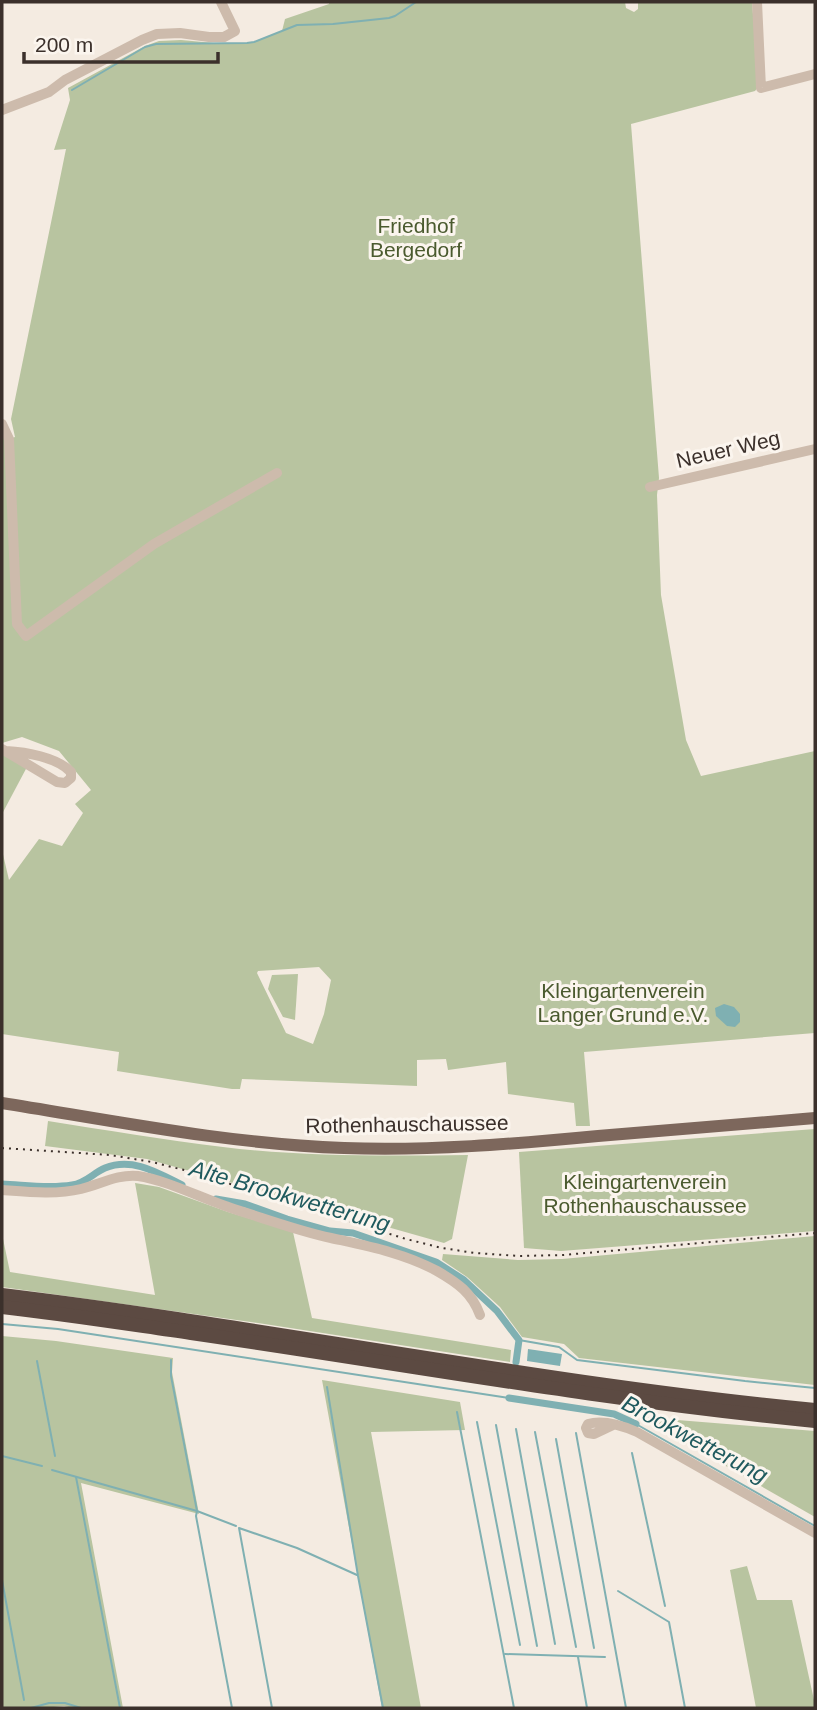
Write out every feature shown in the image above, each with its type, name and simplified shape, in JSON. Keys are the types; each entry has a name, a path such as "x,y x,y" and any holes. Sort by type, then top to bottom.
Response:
{"highway":[{"path":"2,1295 574,1380 815,1410"},
{"path":"2,1307 201,1334 573,1391 815,1421"}],"main road":[{"name":"Rothenhauschaussee","path":"2,1103 205,1135 345,1148 479,1146 815,1118"}],"street":[{"path":"2,110 49,92 65,80 157,34 180,33 209,37 231,34 235,31 221,2"},
{"path":"757,2 761,88 815,74"},
{"path":"2,424 11,482 17,624 26,636 155,544 277,473"},
{"name":"Neuer Weg","path":"650,487 815,449"},
{"path":"4,750 24,752 61,764 71,772 71,778 65,783 57,782 4,750"},
{"path":"2,1189 54,1192 80,1189 111,1178 139,1176 328,1238 369,1245 405,1257 456,1283 475,1301 480,1315"},
{"path":"613,1425 637,1432 815,1533"}],"green space":[{"path":"625,2 626,8 634,12 638,9 638,2 752,2 759,86 755,91 631,124 659,478 657,495 661,595 686,740 701,776 815,751 815,1033 584,1052 590,1126 576,1126 574,1103 508,1094 506,1062 448,1070 446,1059 417,1060 417,1086 242,1079 240,1089 232,1089 117,1071 119,1052 2,1034 2,850 9,880 39,839 62,846 83,813 75,804 91,790 59,751 22,737 2,743 2,434 6,440 15,437 11,419 66,149 54,150 70,100 68,88 159,41 225,44 254,42 282,31 285,19 329,4","holes":["319,967 331,980 324,1014 313,1044 286,1033 257,973"]},
{"path":"2,752 27,767 2,814"},
{"path":"298,974 295,1020 283,1017 268,989 272,975"},
{"path":"48,1121 179,1141 284,1153 468,1155 452,1239 444,1243 147,1159 45,1146"},
{"name":"Kleingartenverein Rothenhauschaussee","path":"815,1129 815,1231 561,1251 524,1248 519,1152"},
{"path":"135,1183 159,1187 293,1232 312,1318 511,1350 510,1362 2,1287 2,1234 10,1272 155,1295"},
{"path":"815,1236 815,1385 579,1358 564,1344 522,1337 500,1307 467,1277 442,1260 443,1254 518,1260 562,1259"},
{"path":"2,1336 173,1358 172,1372 199,1514 81,1483 123,1708 2,1708"},
{"path":"322,1380 460,1402 465,1430 371,1432 421,1708 382,1708"},
{"path":"640,1417 815,1431 815,1517"},
{"path":"747,1566 757,1600 792,1600 815,1708 756,1708 730,1570"}],"water":[{"path":"724,1004 734,1007 740,1014 740,1022 735,1027 727,1026 716,1016 715,1008"},
{"path":"528,1349 562,1354 560,1366 527,1361"}],"waterway":[{"path":"72,90 145,47 156,44 254,42 297,25 389,18 416,2"},
{"name":"Alte Brookwetterung","path":"2,1184 46,1187 72,1185 105,1168 125,1164 145,1168 182,1185"},
{"name":"Alte Brookwetterung","path":"216,1199 245,1204 330,1231 353,1233 436,1262 464,1280 497,1311 519,1340 516,1362"},
{"path":"2,1324 58,1329 509,1398"},
{"path":"519,1340 559,1347 577,1360 815,1388"},
{"path":"171,1360 171,1376 232,1708"},
{"path":"37,1361 55,1456"},
{"path":"327,1387 383,1708"},
{"name":"Brookwetterung","path":"509,1398 614,1414 636,1424"},
{"path":"457,1412 514,1708"},
{"path":"477,1422 520,1645"},
{"name":"Brookwetterung","path":"636,1424 815,1526"},
{"path":"496,1425 537,1646"},
{"path":"516,1429 555,1644"},
{"path":"535,1432 576,1647"},
{"path":"576,1433 626,1708"},
{"path":"556,1439 594,1648"},
{"path":"632,1453 665,1606"},
{"path":"2,1456 42,1466"},
{"path":"52,1470 197,1511 236,1526"},
{"path":"76,1477 120,1708"},
{"path":"272,1708 239,1528 297,1548 357,1575"},
{"path":"2,1580 24,1700"},
{"path":"618,1591 669,1622 685,1708"},
{"path":"505,1654 605,1657"},
{"path":"578,1657 587,1708"},
{"path":"10,1708 31,1708 49,1703 65,1703 81,1708"}],"railway":[{"path":"2,1148 110,1155 152,1162 406,1239 475,1253 563,1255 815,1233"}],"park label":[{"name":"Friedhof Bergedorf","path":"416,237"},
{"name":"Kleingartenverein Langer Grund e.V.","path":"623,1002"}]}
